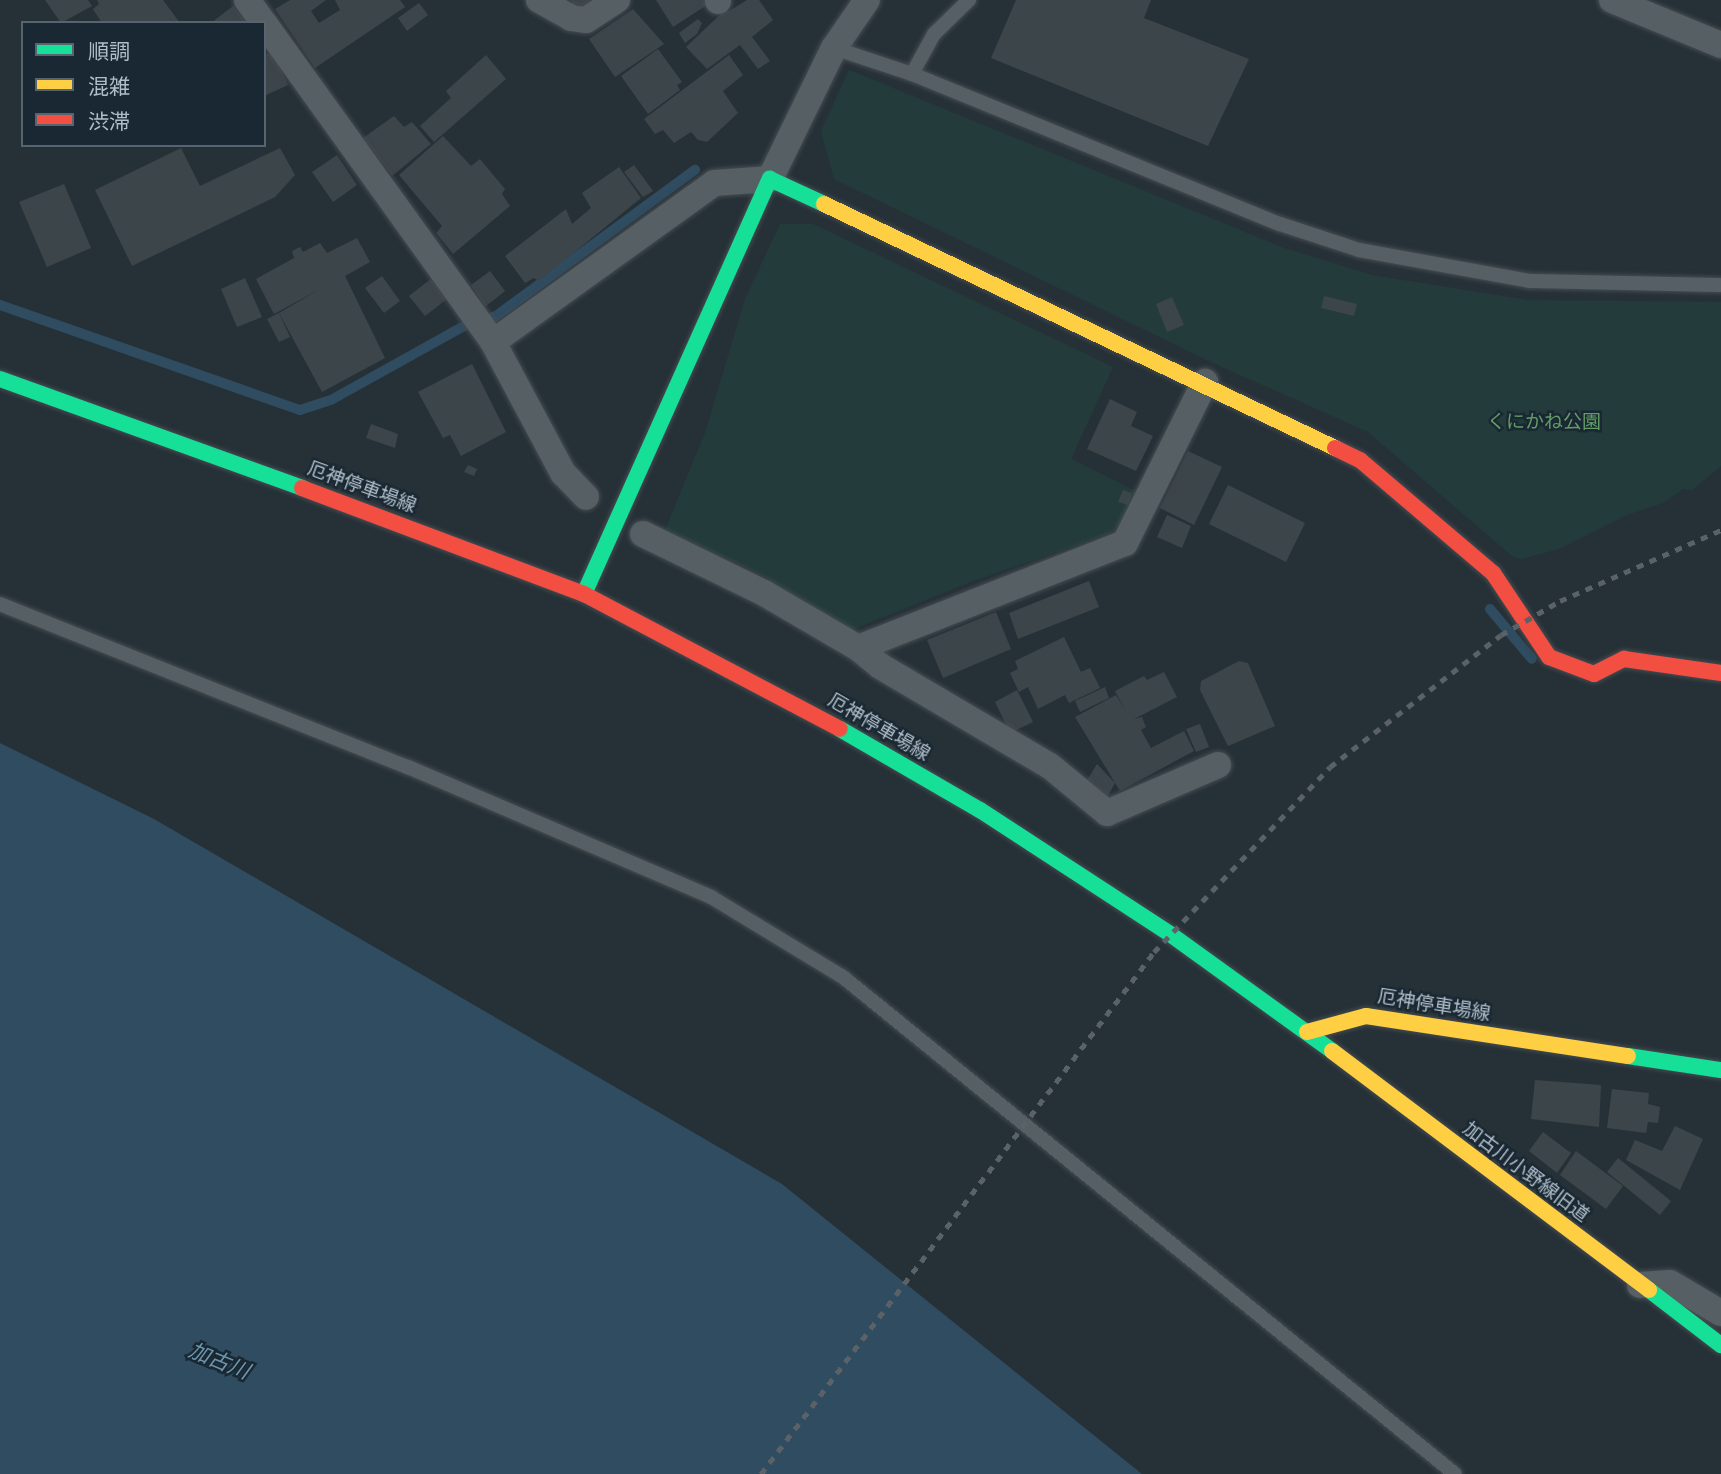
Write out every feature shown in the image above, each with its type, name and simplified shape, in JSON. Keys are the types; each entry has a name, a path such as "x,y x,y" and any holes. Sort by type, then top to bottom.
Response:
{"street":[{"path":"247,0 263,21"},
{"path":"539,0 571,18 586,20 617,0"},
{"path":"1612,0 1721,45"},
{"path":"584,594 770,179 858,4"},
{"path":"266,26 494,342 563,474 586,497"},
{"path":"494,342 714,183 770,179 1205,382 1360,460 1493,573 1549,657 1594,674 1624,659 1721,673"},
{"name":"厄神停車場線","path":"0,379 471,549 584,594 776,692 980,810 1170,934 1307,1032 1366,1016 1721,1070"},
{"path":"858,648 1125,543 1205,382"},
{"path":"643,534 764,593 858,648 880,666 1050,766 1107,813 1217,765"},
{"name":"加古川小野線旧道","path":"1307,1032 1721,1345"},
{"path":"1640,1284 1670,1283 1721,1313"}],"lane":[{"path":"912,74 934,34 969,0"},
{"path":"834,48 912,74 1280,225 1359,250 1529,281 1721,285"},
{"path":"0,604 408,767 712,897 843,978 1455,1474"}],"green space":[{"name":"くにかね公園","path":"849,70 1284,248 1372,275 1527,300 1721,302 1721,466 1692,490 1683,489 1663,503 1627,515 1559,549 1521,559 1512,556 1368,432 1213,363 834,179 821,131"},
{"path":"780,224 813,224 1113,367 1071,459 1138,492 1127,519 1108,534 971,582 852,630 764,576 665,530 705,433 745,299"}],"water":[{"name":"加古川","path":"0,743 154,819 782,1184 1142,1474 0,1474"}],"building":[{"path":"45,0 88,0 92,6 65,21 60,21"},
{"path":"97,0 163,0 179,21 101,21 93,9 99,4"},
{"path":"290,0 326,0 311,11 319,23 340,10 335,0 400,0 405,7 315,68 275,9"},
{"path":"570,0 592,0 577,10"},
{"path":"656,0 708,0 710,3 673,27"},
{"path":"747,0 759,0 773,20 752,37 770,61 758,69 740,45 707,69 686,47 726,9 729,11"},
{"path":"1016,0 1151,0 1144,18 1249,59 1208,146 991,58"},
{"path":"419,3 428,15 407,31 398,18"},
{"path":"233,6 245,21 214,21"},
{"path":"633,9 664,44 615,77 589,39"},
{"path":"698,19 702,23 697,34 685,43 679,33"},
{"path":"658,49 682,82 677,85 680,90 648,114 621,76"},
{"path":"273,51 288,85 266,95 266,54"},
{"path":"486,55 506,79 434,142 420,126 451,98 446,91"},
{"path":"729,55 743,75 723,91 738,113 707,142 698,140 691,132 674,143 663,130 655,134 644,119"},
{"path":"394,116 404,127 412,122 431,144 392,176 363,138"},
{"path":"443,136 471,166 480,159 505,189 502,194 510,206 453,254 436,233 442,226 399,175"},
{"path":"181,148 200,186 280,148 295,175 275,197 132,266 95,190"},
{"path":"337,155 357,185 333,202 312,172"},
{"path":"634,165 653,191 643,197 624,172"},
{"path":"619,167 641,198 539,281 534,278 525,283 505,256 566,209 572,224 591,208 582,193"},
{"path":"64,184 91,248 47,267 19,202"},
{"path":"357,238 370,262 345,276 385,358 322,392 279,313 320,289 274,314 256,279 294,258 292,251 300,247 303,252 320,243 327,253"},
{"path":"490,271 505,291 485,307 471,285"},
{"path":"382,276 400,301 384,313 365,288"},
{"path":"245,278 262,317 237,327 221,289"},
{"path":"432,278 447,299 425,316 409,296"},
{"path":"1324,296 1357,304 1354,316 1321,308"},
{"path":"1172,297 1184,325 1167,332 1156,304"},
{"path":"279,313 290,337 279,342 267,319"},
{"path":"472,364 506,432 461,456 450,435 443,438 418,392"},
{"path":"1110,399 1137,412 1131,426 1153,436 1136,471 1087,449"},
{"path":"371,424 398,434 395,448 366,438"},
{"path":"1188,451 1222,467 1194,525 1160,508"},
{"path":"468,465 477,469 474,476 464,472"},
{"path":"1228,485 1305,523 1286,562 1209,524"},
{"path":"1123,490 1132,493 1128,505 1118,502"},
{"path":"1167,515 1191,526 1182,548 1157,537"},
{"path":"1089,581 1099,607 1018,639 1009,613"},
{"path":"996,612 1011,649 943,678 927,640"},
{"path":"1064,637 1081,672 1090,668 1100,688 1069,703 1065,695 1038,709 1028,687 1019,692 1010,673 1018,669 1015,661"},
{"path":"1239,661 1248,663 1275,726 1228,746 1200,690 1201,681"},
{"path":"1164,672 1177,697 1134,719 1142,717 1146,727 1141,730 1151,748 1184,731 1194,751 1120,791 1075,717 1116,695 1125,710 1115,691 1144,676 1147,680"},
{"path":"1105,687 1109,698 1080,712 1075,701"},
{"path":"1017,690 1033,722 1010,733 995,702"},
{"path":"1200,724 1209,747 1196,752 1186,729"},
{"path":"1097,764 1115,783 1107,798 1084,785"},
{"path":"1535,1080 1601,1085 1599,1127 1531,1119"},
{"path":"1612,1089 1649,1093 1648,1104 1660,1107 1658,1123 1648,1122 1646,1133 1607,1128"},
{"path":"1675,1126 1703,1139 1680,1190 1626,1160 1635,1140 1662,1151"},
{"path":"1543,1132 1571,1153 1557,1173 1529,1151"},
{"path":"1576,1151 1623,1186 1606,1209 1560,1175"},
{"path":"1618,1158 1671,1201 1660,1215 1607,1172"}],"waterway":[{"path":"0,305 300,410 331,400 466,325 496,316 695,170"},
{"path":"1490,609 1532,659"}],"railway":[{"path":"761,1474 1154,952 1330,767 1501,635 1560,601 1721,530"}],"traffic: fast":[{"path":"584,594 770,179 824,204"},
{"path":"0,379 302,488"},
{"path":"840,729 980,810 1170,934 1332,1051"},
{"path":"1628,1056 1721,1070"},
{"path":"1649,1290 1721,1345"}],"traffic: slow":[{"path":"824,204 1335,448"},
{"path":"1307,1032 1366,1016 1628,1056"},
{"path":"1332,1051 1649,1290"}],"traffic: jam":[{"path":"1335,448 1360,460 1493,573 1549,657 1594,674 1624,659 1721,673"},
{"path":"302,488 584,594 840,729"}]}
